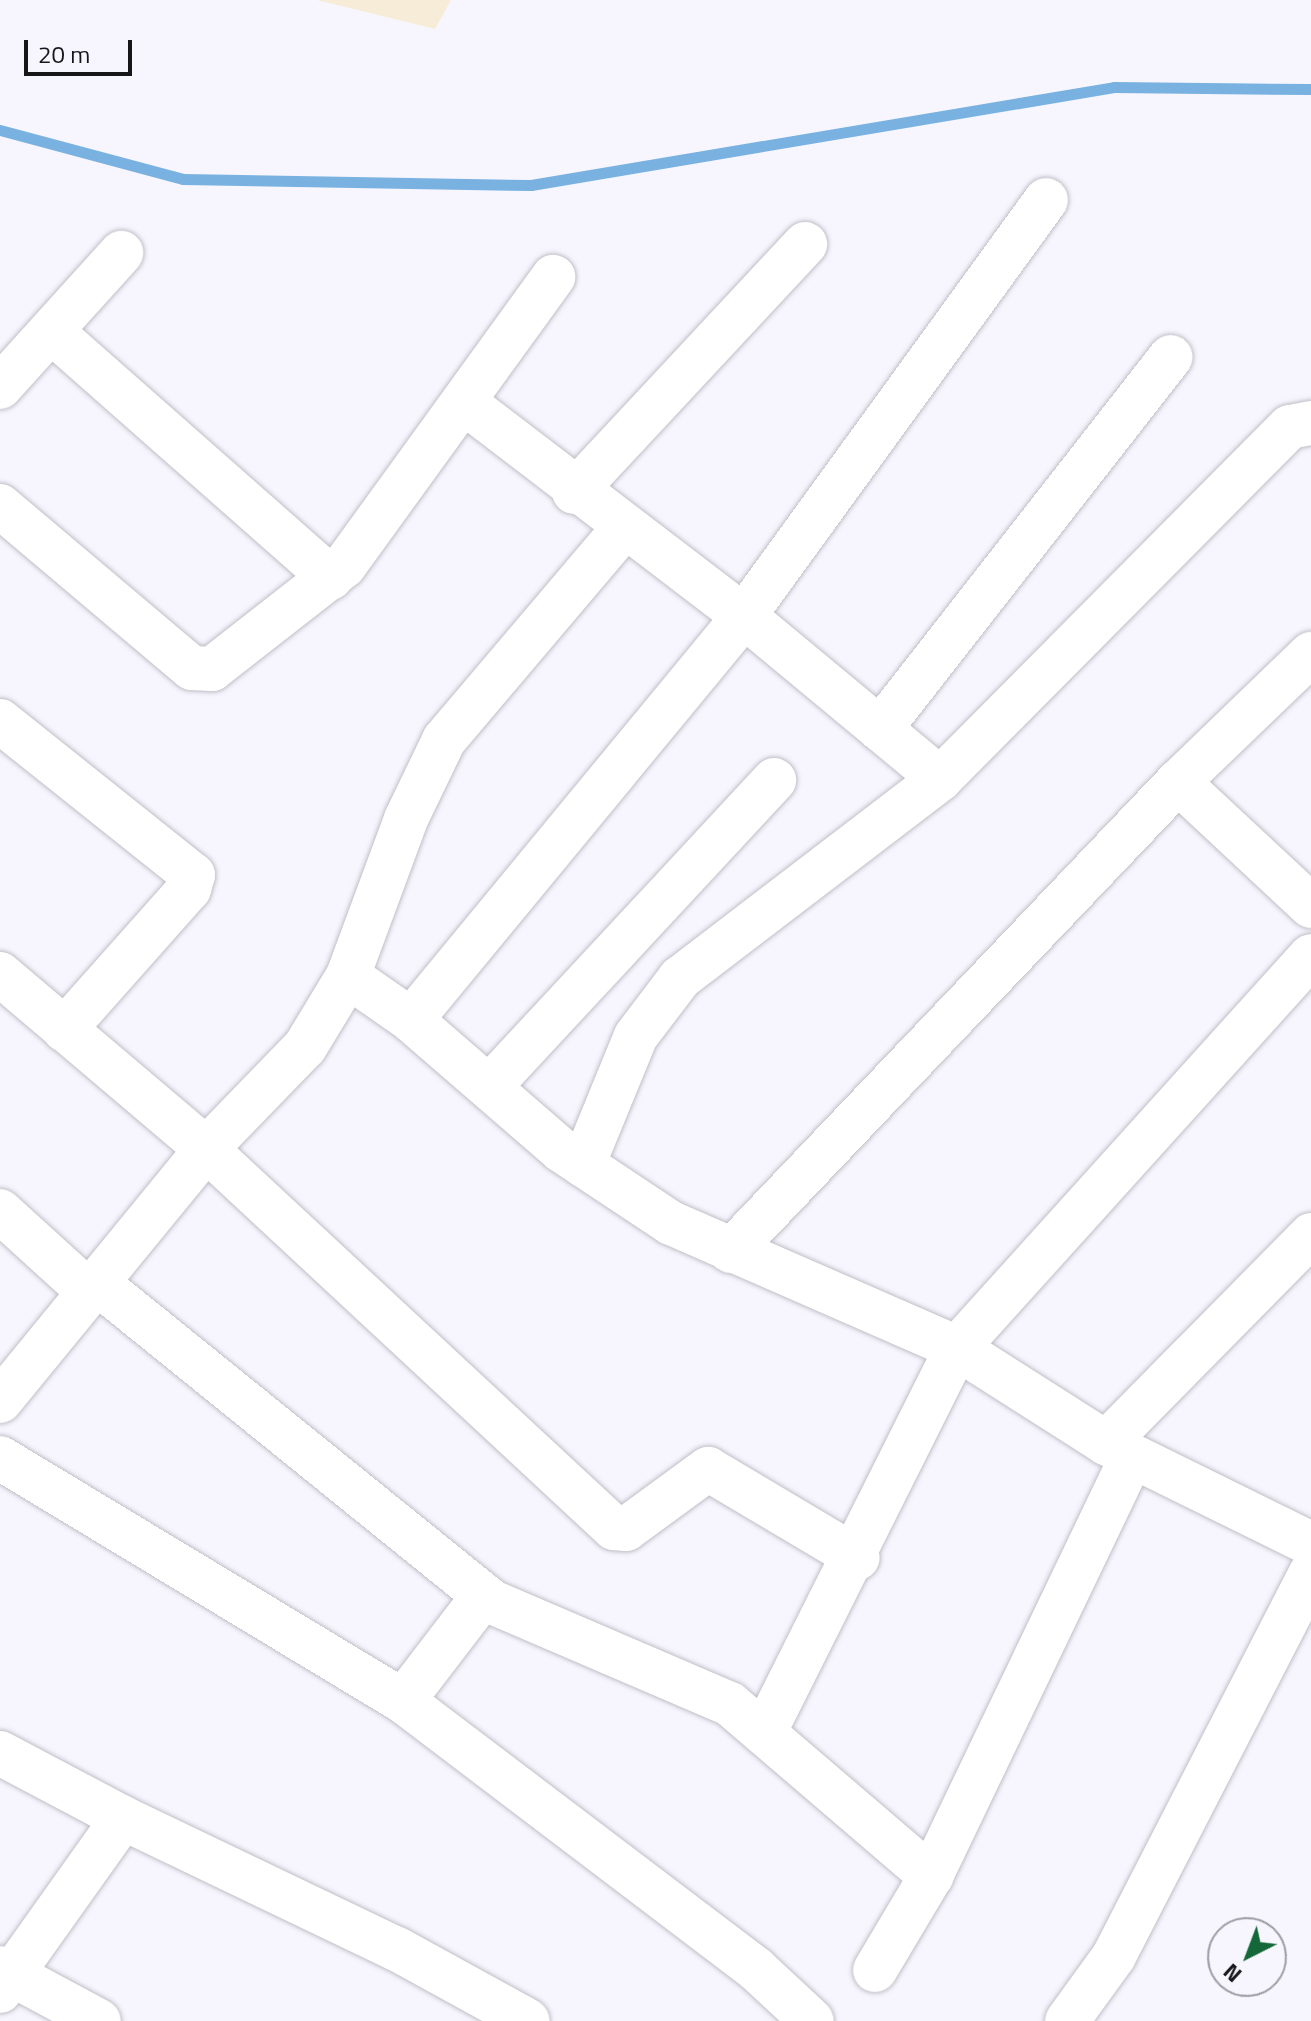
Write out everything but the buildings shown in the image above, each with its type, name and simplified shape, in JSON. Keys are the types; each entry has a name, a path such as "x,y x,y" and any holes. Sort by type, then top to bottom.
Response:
{"street":[{"path":"411,1020 744,616 1046,200"},
{"path":"574,492 805,244"},
{"path":"0,387 121,253"},
{"path":"0,506 198,671 212,669 331,578 465,403 553,277"},
{"path":"51,331 331,578"},
{"path":"880,729 1171,357"},
{"path":"465,403 574,492 744,616 940,779"},
{"path":"583,1165 636,1036 680,978 940,779 1290,427 1311,423"},
{"path":"0,1401 206,1149 305,1047 348,976 406,819 444,740 624,528"},
{"path":"731,1251 1178,782 1311,654"},
{"path":"0,721 193,875 189,889 64,1030"},
{"path":"489,1087 774,780"},
{"path":"1178,782 1311,906"},
{"path":"764,1733 858,1558 957,1348 1311,956"},
{"path":"0,974 206,1149 614,1528 626,1529 708,1469 858,1558"},
{"path":"348,976 411,1020 583,1165 671,1223 957,1348 1119,1450 1311,1544"},
{"path":"0,1211 484,1595 730,1704 931,1876"},
{"path":"875,1970 931,1876 1119,1450 1311,1235"},
{"path":"0,1458 403,1701 756,1969 812,2021"},
{"path":"1067,2021 1122,1942 1311,1573"},
{"path":"403,1701 484,1595"},
{"path":"0,1753 123,1818 397,1949 528,2021"},
{"path":"99,2021 4,1978 123,1818"}],"shaded area":[{"path":"317,0 451,0 435,29"}],"waterway":[{"path":"0,130 183,179 531,185 1114,87 1311,89"}]}
